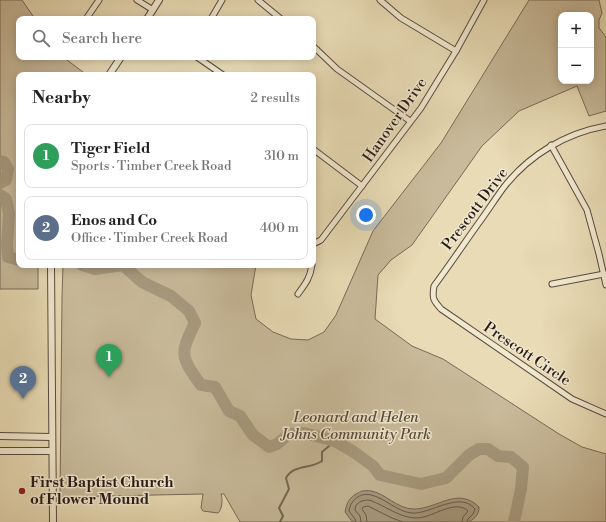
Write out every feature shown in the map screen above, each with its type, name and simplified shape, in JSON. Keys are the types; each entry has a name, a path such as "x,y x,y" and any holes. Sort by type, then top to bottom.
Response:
{"street":[{"path":"88,16 99,0"},
{"path":"137,0 153,10"},
{"path":"148,16 159,0"},
{"path":"213,16 222,0"},
{"path":"258,0 277,16"},
{"path":"380,0 401,18 456,50"},
{"name":"Hanover Drive","path":"316,242 321,240 421,108 484,0"},
{"path":"316,49 337,69 410,122"},
{"path":"111,72 119,60"},
{"path":"201,60 219,72"},
{"name":"Prescott Drive","path":"439,306 434,302 434,286 505,186 525,165 551,146 563,139 595,128 606,126"},
{"path":"551,146 587,210 606,285"},
{"path":"316,151 362,186"},
{"path":"52,268 51,437 53,522"},
{"path":"298,294 308,281 311,275 312,268"},
{"path":"552,284 604,274"},
{"name":"Prescott Circle","path":"439,306 572,399 606,414"},
{"path":"0,436 51,437"},
{"path":"0,451 52,451"}],"green space":[{"path":"0,0 22,0 33,16 16,16 16,60 67,60 83,72 16,72 16,268 38,268 38,289 0,289"},
{"name":"Leonard and Helen Johns Community Park","path":"529,0 599,0 602,13 599,20 599,28 606,37 606,111 589,116 577,86 519,111 482,146 412,245 391,260 378,275 375,319 412,346 443,359 559,434 582,447 606,454 606,522 240,522 224,494 221,494 222,504 218,513 203,511 201,508 203,494 60,497 63,268 256,268 251,295 256,319 273,332 291,339 308,340 324,332 336,315 373,231 441,143"}],"water":[{"path":"362,491 376,492 397,504 414,509 431,506 455,498 463,498 471,501 479,507 479,510 476,516 469,522 355,522 351,520 345,512 348,501"}],"waterway":[{"path":"0,161 4,162 8,169 6,180 0,183"},
{"path":"0,195 6,199 9,214 7,245 8,257 16,259"},
{"path":"92,268 102,268"},
{"path":"126,268 142,282 171,296 189,311 195,323 186,342 184,356 189,368 201,385 215,387 229,411 240,416 253,435 269,447 277,444 289,434 304,433 335,441 354,452 373,466 380,475 421,484 446,478 469,455 479,449 488,449 498,456 511,457 523,467 521,489 514,522"},
{"path":"280,522 283,516 279,508 289,489 286,478 293,471 322,461 322,452 335,441"}],"place":[{"name":"Tiger Field","path":"109,377"},
{"name":"Enos and Co","path":"23,399"},
{"name":"First Baptist Church of Flower Mound","path":"22,491"}]}
